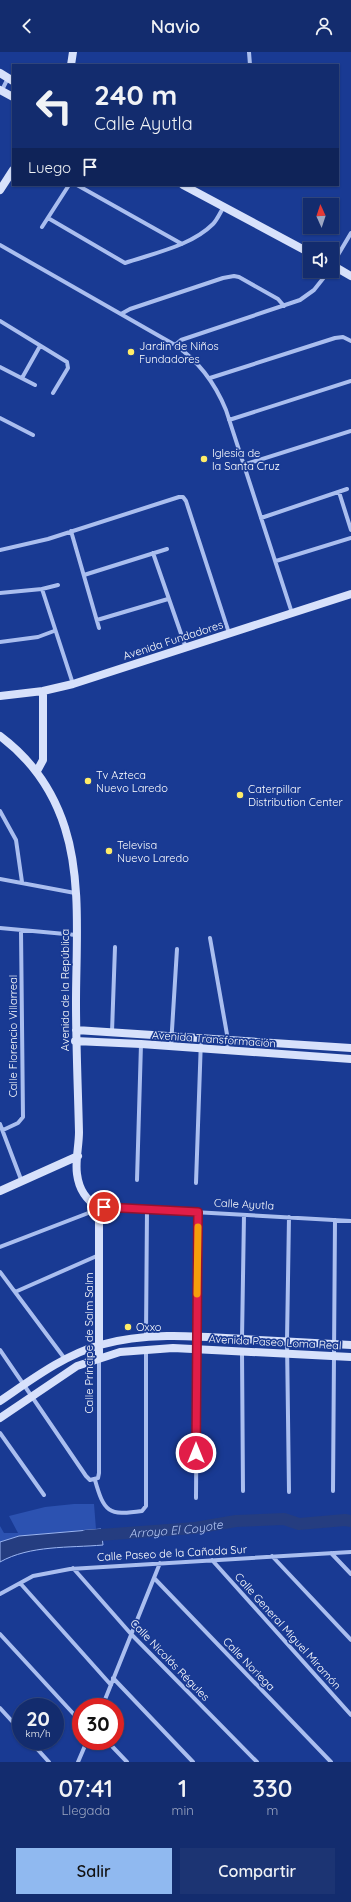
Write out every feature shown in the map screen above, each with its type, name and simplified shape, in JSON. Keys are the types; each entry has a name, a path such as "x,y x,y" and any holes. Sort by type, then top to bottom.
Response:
{"street":[{"path":"71,64 73,52"},
{"path":"250,52 250,64"},
{"path":"0,73 11,79 0,92 12,98"},
{"path":"0,190 12,172"},
{"path":"42,227 68,186"},
{"path":"79,186 182,244"},
{"path":"185,186 303,250"},
{"path":"48,218 125,263 182,244 200,236 215,223 223,208"},
{"path":"339,253 351,233"},
{"path":"0,245 175,345 191,357 210,378 219,393 229,420 292,613"},
{"path":"339,269 351,276"},
{"path":"121,314 130,309 223,278 234,276 278,299 284,306"},
{"path":"175,345 181,340 284,306 308,296 325,278"},
{"path":"0,320 67,362 68,365 53,393"},
{"path":"210,378 335,338 343,337 351,341"},
{"path":"22,378 40,346"},
{"path":"0,368 35,385"},
{"path":"229,420 351,381"},
{"path":"0,418 33,435"},
{"path":"243,465 351,431"},
{"path":"262,518 347,489"},
{"path":"338,492 351,530"},
{"path":"0,550 42,540 183,497 186,501 229,633"},
{"path":"72,531 99,628"},
{"path":"276,562 351,538"},
{"path":"84,575 168,549"},
{"path":"154,553 168,599 186,648"},
{"path":"0,593 42,589 58,585"},
{"path":"42,589 54,631 73,684"},
{"name":"Avenida Fundadores","path":"0,696 43,692 73,684 351,594"},
{"path":"97,620 168,599"},
{"path":"0,642 38,637 54,631"},
{"path":"37,771 43,760 43,692"},
{"name":"Avenida de la República","path":"0,736 17,750 37,771 49,790 65,828 74,869 76,935 76,1041 79,1134 77,1174 81,1190 87,1201 99,1208"},
{"path":"0,810 16,840 22,882"},
{"path":"0,879 75,893"},
{"path":"0,928 76,935"},
{"name":"Calle Florencio Villarreal","path":"3,1130 18,1123 23,1117 21,931"},
{"path":"210,938 228,1040 227,1051"},
{"path":"112,1032 115,947"},
{"path":"170,1047 177,949"},
{"name":"Avenida Transformación","path":"76,1030 351,1048"},
{"path":"196,1183 201,1039"},
{"name":"Avenida Transformación","path":"76,1041 141,1044 250,1053 351,1059"},
{"path":"248,1042 250,1053"},
{"path":"268,1043 268,1054"},
{"path":"137,1180 141,1044"},
{"path":"292,1056 293,1044"},
{"path":"0,1124 22,1182"},
{"path":"0,1191 78,1156"},
{"name":"Calle Ayutla","path":"0,1247 104,1207 351,1221"},
{"name":"Calle Príncipe de Salm Salm","path":"96,1479 99,1358 99,1208"},
{"path":"146,1337 147,1209"},
{"path":"196,1498 198,1212"},
{"path":"242,1339 244,1215"},
{"path":"289,1217 287,1341 289,1492"},
{"path":"333,1491 335,1220"},
{"path":"15,1292 100,1254"},
{"path":"0,1272 65,1360"},
{"name":"Avenida Paseo Loma Real","path":"0,1401 24,1384 65,1360 99,1345 146,1337 197,1336 351,1345"},
{"path":"0,1350 86,1476 90,1480 96,1479 104,1506 110,1511 127,1513 142,1510 146,1506 147,1499 145,1484 146,1349"},
{"name":"Avenida Paseo Loma Real","path":"0,1418 77,1366 120,1352 146,1349 197,1349 351,1357"},
{"path":"242,1352 244,1491"},
{"path":"0,1433 44,1494"},
{"name":"Calle Paseo de la Cañada Sur","path":"0,1594 33,1576 73,1568 351,1552"},
{"path":"331,1553 351,1574"},
{"path":"272,1556 351,1640"},
{"name":"Calle General Miguel Miramón","path":"212,1560 351,1715"},
{"path":"106,1698 155,1579 160,1563"},
{"name":"Calle Nicolás Régules","path":"73,1568 131,1634 257,1762"},
{"name":"Calle Noriega","path":"155,1579 331,1762"},
{"path":"20,1583 111,1685"},
{"path":"0,1634 72,1712"},
{"path":"113,1678 193,1762"},
{"path":"0,1708 12,1721"},
{"path":"38,1750 49,1762"},
{"path":"78,1762 83,1750"},
{"path":"116,1750 127,1762"}],"shaded area":[{"path":"74,1504 94,1504 96,1529 19,1536 0,1542 0,1526 4,1533 18,1533 9,1516 45,1507"},
{"path":"101,1529 103,1545 37,1550 0,1562 0,1542 19,1536"}],"waterway":[{"name":"Arroyo El Coyote","path":"86,1536 195,1528 236,1521 284,1519 299,1524 345,1520 351,1521"}],"slow traffic":[{"path":"197,1294 198,1227"}],"place":[{"name":"Jardin de Niños Fundadores","path":"131,352"},
{"name":"Iglesia de la Santa Cruz","path":"204,459"},
{"name":"Tv Azteca Nuevo Laredo","path":"88,781"},
{"name":"Caterpillar Distribution Center","path":"240,795"},
{"name":"Televisa Nuevo Laredo","path":"109,851"},
{"name":"Oxxo","path":"128,1327"}],"route":[{"path":"104,1207 198,1212 196,1453"}]}
